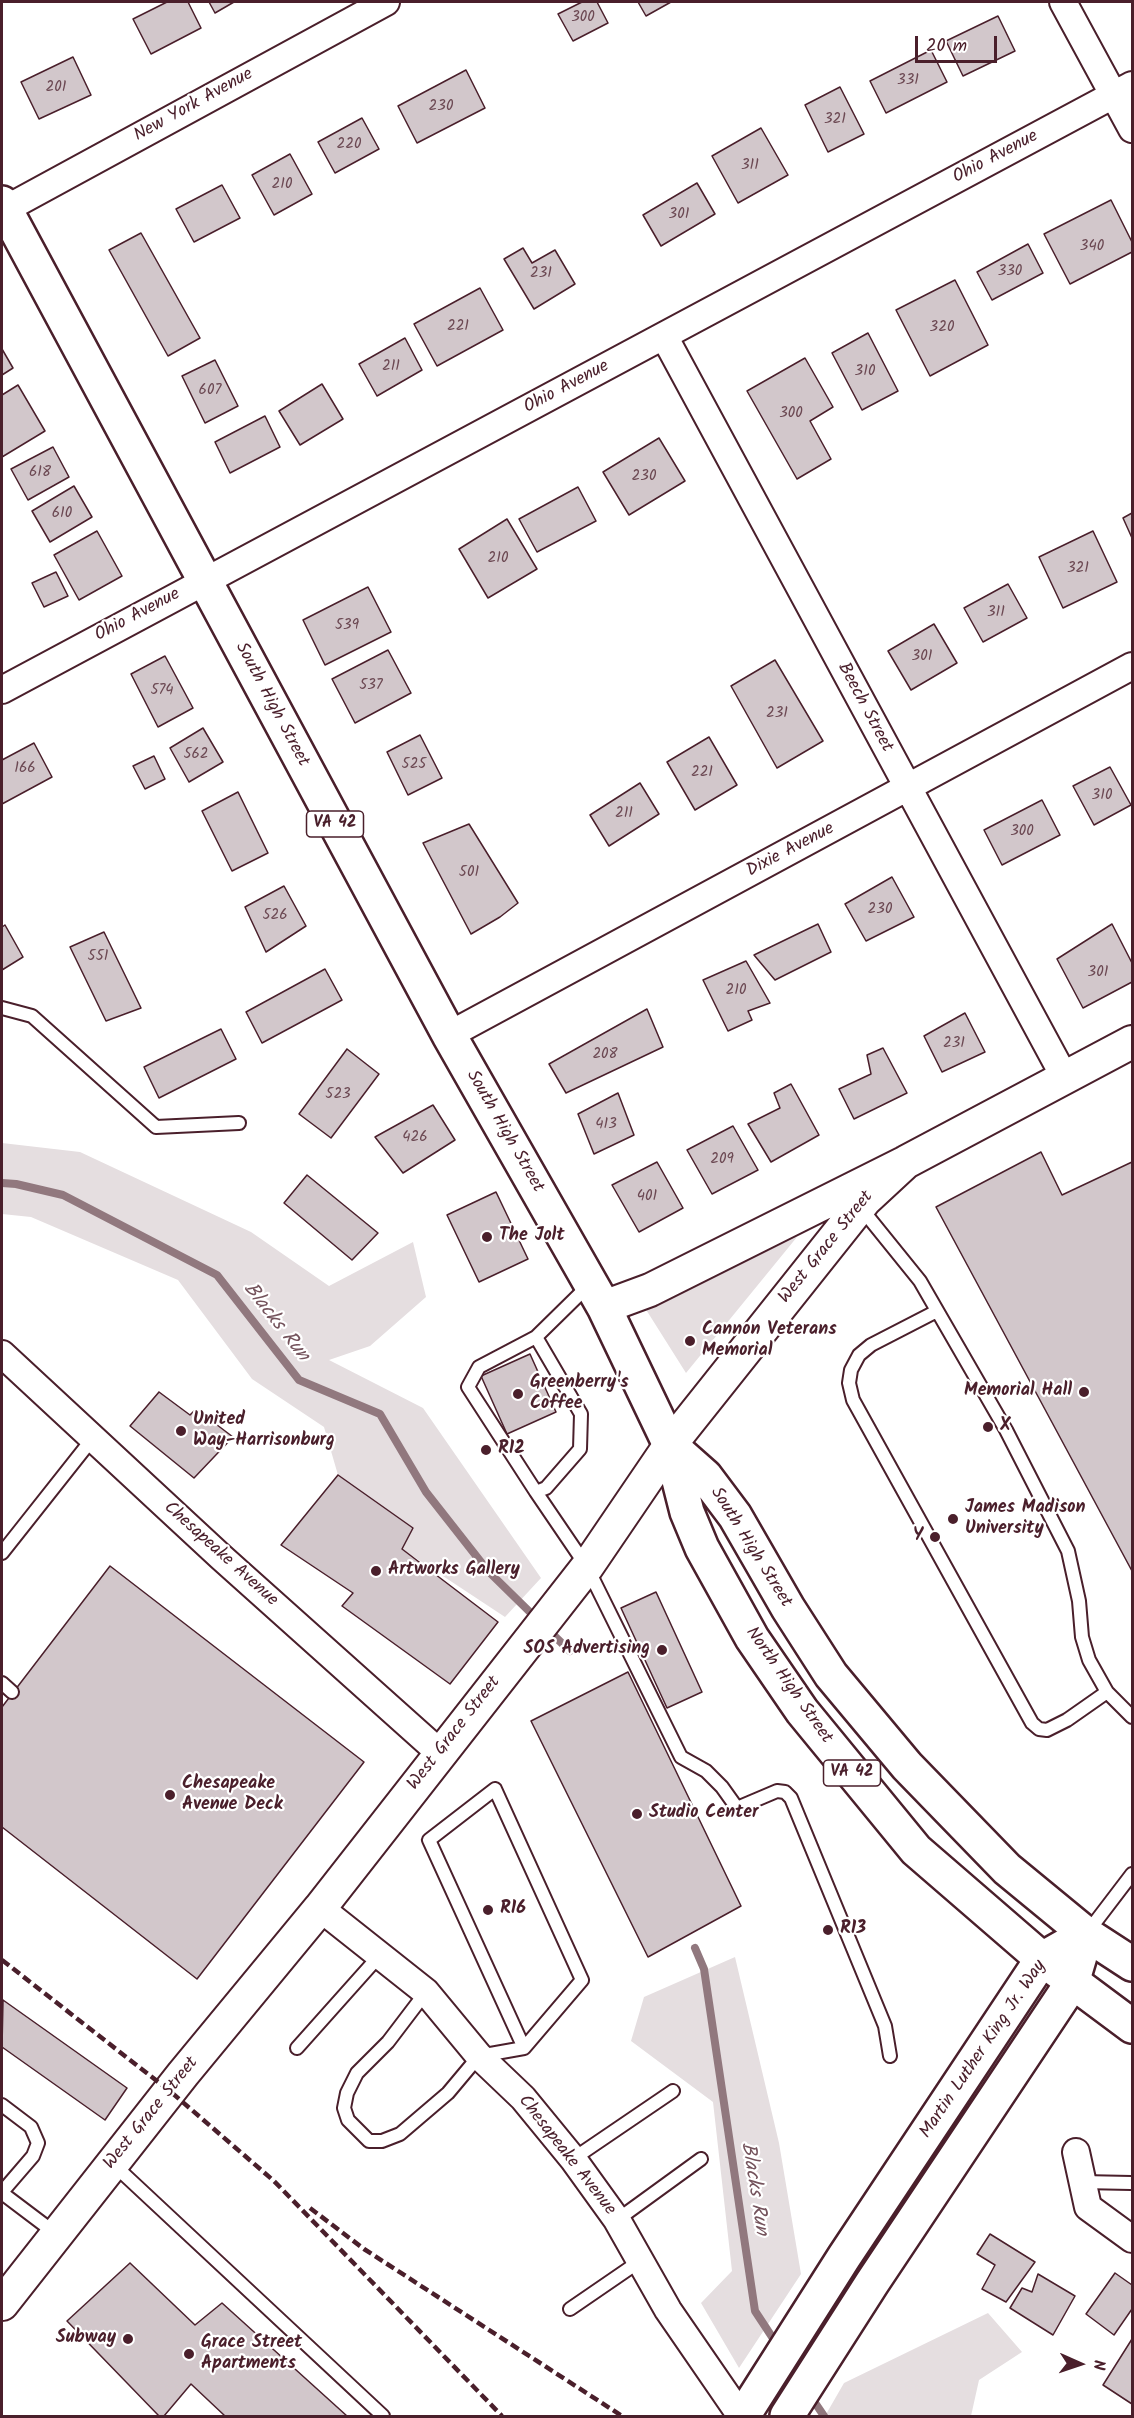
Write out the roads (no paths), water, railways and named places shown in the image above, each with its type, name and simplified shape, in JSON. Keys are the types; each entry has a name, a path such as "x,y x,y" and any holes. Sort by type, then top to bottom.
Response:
{"main road":[{"name":"South High Street","path":"3,208 449,1035 597,1295 670,1444 705,1476 735,1516 788,1608 831,1675 907,1766 1007,1869 1086,1934 1132,1964"},
{"name":"North High Street","path":"670,1444 687,1512 702,1548 752,1638 802,1711 916,1850 1042,1959 1132,2026"},
{"name":"Martin Luther King Jr. Way","path":"742,2416 844,2257 1042,1959 1086,1934"},
{"name":"Martin Luther King Jr. Way","path":"787,2416 872,2283 1072,1983 1086,1934"}],"street":[{"name":"New York Avenue","path":"3,208 386,2"},
{"path":"1063,2 1123,90 1132,129"},
{"name":"Ohio Avenue","path":"2,690 1123,90"},
{"name":"Beech Street","path":"664,336 1065,1078"},
{"name":"Dixie Avenue","path":"449,1035 1132,666"},
{"name":"West Grace Street","path":"597,1295 650,1290 853,1199 884,1180 906,1162 1132,1042"},
{"name":"West Grace Street","path":"2,2304 112,2164 320,1908 558,1604 670,1444 853,1199"},
{"name":"Chesapeake Avenue","path":"2,1354 221,1557 440,1753"},
{"name":"Chesapeake Avenue","path":"320,1908 426,1992 479,2056 523,2098 573,2159 616,2220 668,2310 742,2416"},
{"path":"1076,2152 1088,2207 1132,2239"}],"lane":[{"path":"2,1008 32,1016 156,1127 239,1123"},
{"path":"853,1199 920,1281 1006,1430 1068,1551 1078,1592 1079,1619 1085,1649 1094,1671 1107,1692 1132,1717"},
{"path":"597,1295 536,1337 479,1367 468,1387 586,1567 681,1757 706,1771 722,1787 736,1808 772,1792 783,1791 791,1798 885,2026 890,2056"},
{"path":"937,1311 871,1345 859,1355 851,1370 849,1383 853,1400 1032,1723 1040,1729 1047,1730 1067,1720 1107,1692"},
{"path":"536,1337 581,1414 580,1449 546,1488 536,1492"},
{"path":"2,1553 93,1438"},
{"path":"2,1683 12,1692"},
{"path":"426,1992 388,2042 357,2073 347,2093 344,2108 348,2120 369,2140 382,2141 400,2134 448,2093 479,2056 524,2048 582,1980 495,1789 429,1840 524,2048"},
{"path":"1086,1934 1132,1874"},
{"path":"297,2048 380,1955"},
{"path":"573,2159 672,2091"},
{"path":"2,2105 31,2127 38,2143 33,2156 2,2193 56,2234"},
{"path":"616,2220 701,2159"},
{"path":"112,2164 383,2416"},
{"path":"1082,2182 1131,2183"},
{"path":"570,2309 640,2261"}],"waterway":[{"name":"Blacks Run","path":"2,1183 63,1195 217,1275 299,1380 380,1414 426,1492 488,1571 538,1620"},
{"name":"Blacks Run","path":"547,1629 570,1651"},
{"name":"Blacks Run","path":"695,1948 704,1969 755,2311 778,2346"},
{"name":"Blacks Run","path":"809,2394 824,2416"}],"railway":[{"path":"2,1960 171,2092 274,2181 502,2416"},
{"path":"310,2208 364,2249 622,2416"}],"place":[{"name":"The Jolt","path":"487,1237"},
{"name":"Cannon Veterans Memorial","path":"690,1341"},
{"name":"Memorial Hall","path":"1084,1392"},
{"name":"Greenberry's Coffee","path":"518,1394"},
{"name":"X","path":"988,1427"},
{"name":"United Way-Harrisonburg","path":"181,1431"},
{"name":"R12","path":"486,1450"},
{"name":"James Madison University","path":"953,1519"},
{"name":"Y","path":"935,1537"},
{"name":"Artworks Gallery","path":"376,1571"},
{"name":"SOS Advertising","path":"662,1650"},
{"name":"Chesapeake Avenue Deck","path":"170,1795"},
{"name":"Studio Center","path":"637,1814"},
{"name":"R16","path":"488,1910"},
{"name":"R13","path":"828,1930"},
{"name":"Subway","path":"128,2339"},
{"name":"Grace Street Apartments","path":"189,2354"}]}
